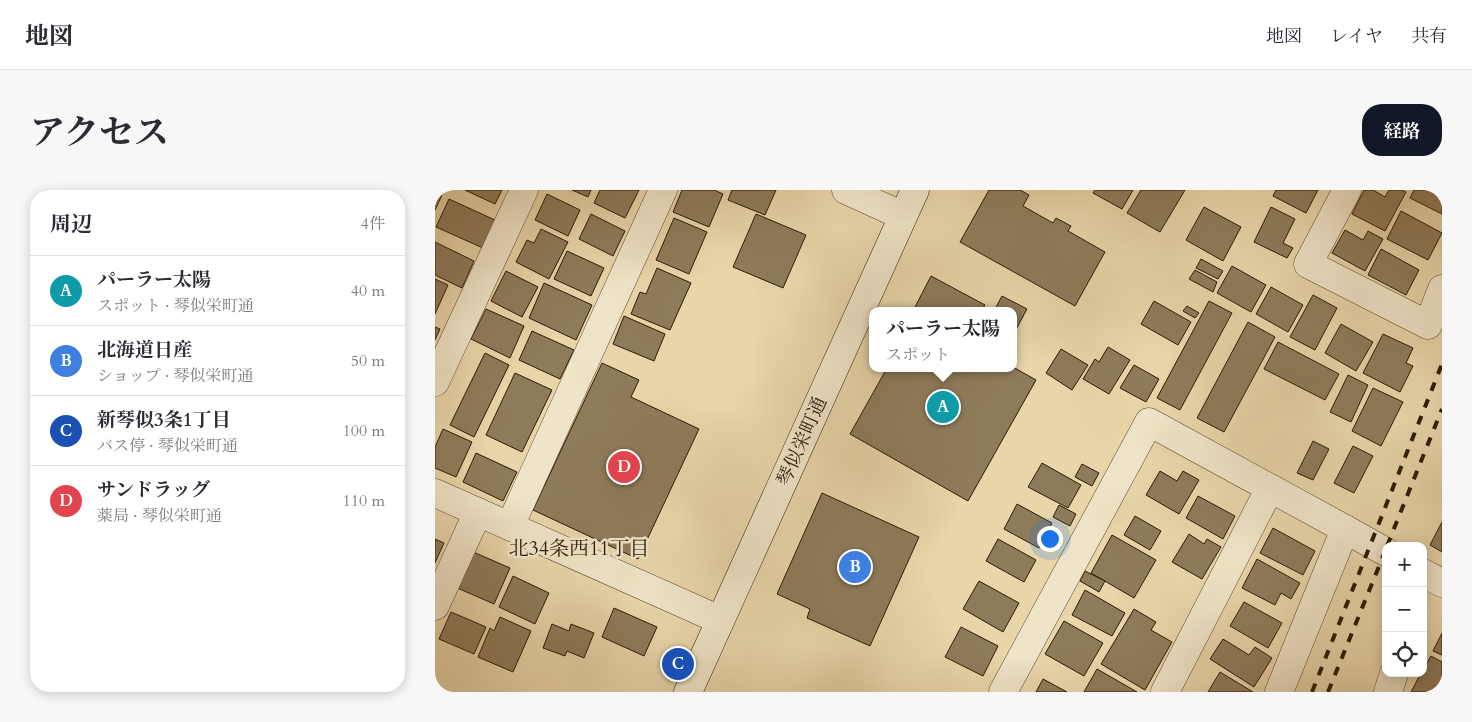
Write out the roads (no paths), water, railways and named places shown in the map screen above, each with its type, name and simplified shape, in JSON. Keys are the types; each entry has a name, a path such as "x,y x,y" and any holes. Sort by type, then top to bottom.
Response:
{"street":[{"path":"435,382 523,190"},
{"path":"510,526 663,190"},
{"path":"846,190 903,216"},
{"name":"琴似栄町通","path":"688,692 915,190"},
{"path":"1347,190 1308,264 1428,325 1442,290"},
{"path":"1003,692 1149,422 1382,550"},
{"path":"1165,692 1270,488"},
{"path":"435,493 720,620"},
{"path":"435,606 478,512"},
{"path":"1279,692 1345,529"},
{"path":"1388,692 1393,677"}],"railway":[{"path":"1312,692 1442,364"},
{"path":"1389,542 1442,409"},
{"path":"1328,692 1382,559"}],"place":[{"name":"パーラー太陽","path":"943,407"},
{"name":"サンドラッグ","path":"624,467"},
{"name":"北海道日産","path":"855,567"},
{"name":"新琴似3条1丁目","path":"678,664"}],"district":[{"name":"北34条西11丁目","path":"579,548"}]}
